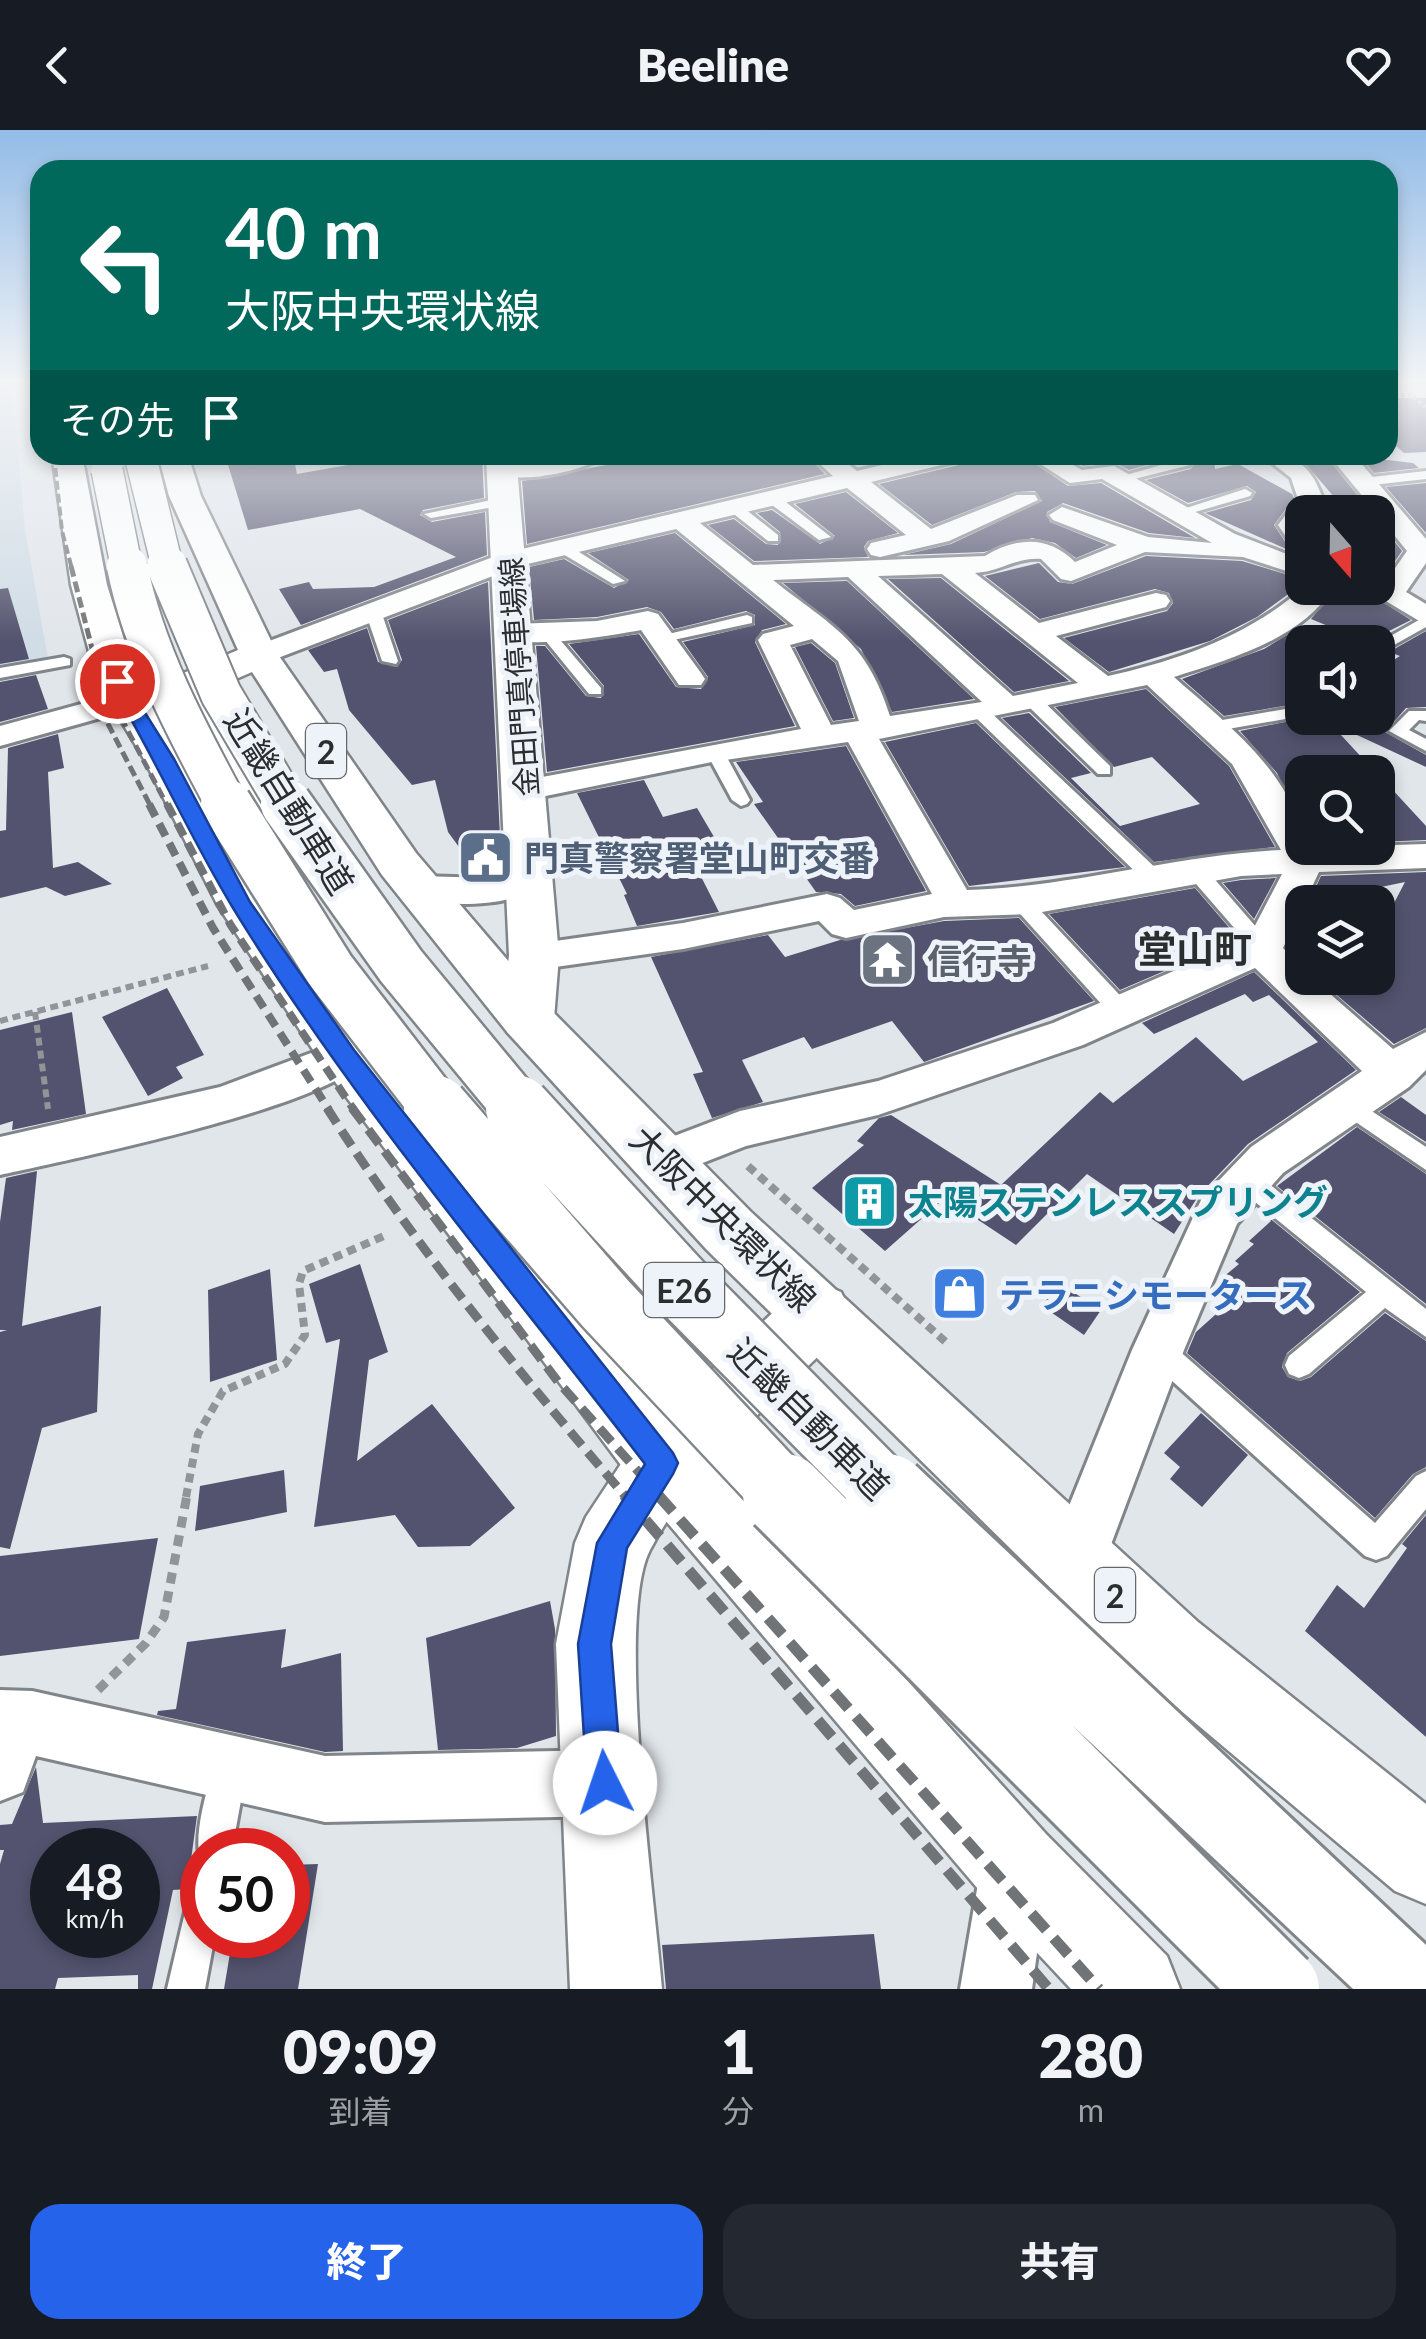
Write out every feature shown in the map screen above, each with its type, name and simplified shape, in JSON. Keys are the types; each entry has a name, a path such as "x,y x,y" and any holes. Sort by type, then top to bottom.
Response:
{"main road":[{"path":"78,468 98,625 117,681 241,904 346,1056 663,1463 1016,1865 1134,1989"},
{"name":"近畿自動車道","path":"82,468 122,564 150,646 193,742 270,879 383,1041 543,1237 791,1503 1278,1989"},
{"name":"近畿自動車道","path":"143,468 162,556 194,638 241,731 324,861 436,1015 601,1204 844,1455 1414,1989"},
{"name":"大阪中央環状線","path":"176,468 185,496 259,655 418,888 526,1019 729,1231 1170,1650 1426,1860"},
{"path":"200,468 206,492 202,526"},
{"name":"金田門真停車場線","path":"504,475 510,560 529,632 526,790 534,956 526,1019"},
{"path":"259,655 195,682 190,696 303,885 292,974"},
{"path":"616,1989 595,1644 612,1543 663,1463 818,1313"}],"street":[{"path":"504,475 554,468"},
{"path":"839,468 924,537"},
{"path":"259,655 510,560 901,468"},
{"path":"1061,468 1079,478 1104,471 1178,513 1285,562"},
{"path":"1293,468 1302,474 1309,495"},
{"path":"1351,468 1363,482 1426,618"},
{"path":"840,567 1026,500"},
{"path":"1062,515 1138,546 1250,549"},
{"path":"682,521 816,629 842,640 864,683 868,731 955,902"},
{"path":"1071,573 1138,546"},
{"path":"747,573 991,564 1016,549 1049,551 1119,610"},
{"path":"948,565 1100,685"},
{"path":"840,567 1005,706"},
{"path":"1034,633 1156,600"},
{"path":"526,790 715,752 868,731 1005,706 1153,674 1246,643 1306,605"},
{"path":"529,632 597,630 648,620 664,637 690,679"},
{"path":"816,629 773,640 822,738"},
{"path":"1153,674 1262,781 1285,823"},
{"path":"0,736 129,700"},
{"path":"1395,858 1426,856"},
{"path":"534,956 683,936 826,907 846,926 955,902 1020,901 1240,864 1285,863"},
{"path":"664,1159 740,1129 878,1098 1068,1034 1264,948 1305,865"},
{"path":"418,888 494,891 530,874"},
{"path":"1077,1558 1158,1350 1219,1212 1267,1160 1410,1062 1282,978 1264,948"},
{"path":"0,1156 196,1113 282,1087 346,1056"},
{"path":"18,1736 231,1764 325,1789 605,1783"},
{"path":"996,1989 1016,1865"}],"lane":[{"path":"1118,479 1163,468"},
{"path":"416,504 437,518 504,475"},
{"path":"1363,482 1426,476"},
{"path":"1178,513 1244,493"},
{"path":"774,499 824,536"},
{"path":"735,508 773,538"},
{"path":"563,548 618,580"},
{"path":"374,611 390,661"},
{"path":"1395,638 1426,618"},
{"path":"664,637 747,620"},
{"path":"529,632 594,690"},
{"path":"0,673 64,662"},
{"path":"1005,706 1104,770"},
{"path":"1005,706 1155,879"},
{"path":"1211,727 1285,713"},
{"path":"1426,716 1415,715 1398,731 1426,746"},
{"path":"715,752 741,800"},
{"path":"1197,872 1264,948"},
{"path":"1020,901 1121,1011"},
{"path":"1349,1105 1426,1160"},
{"path":"1248,1181 1426,1325"},
{"path":"1300,1365 1385,1292"},
{"path":"1158,1350 1376,1545 1426,1486"},
{"path":"218,1828 231,1764"},
{"path":"186,1989 192,1958"}],"path":[{"path":"0,1021 208,966"},
{"path":"35,1012 52,1145"},
{"path":"746,1164 948,1344"},
{"path":"18,1736 146,1643 164,1617 198,1434 223,1391 285,1364 305,1335 299,1284 303,1271 384,1236"}],"shaded area":[{"path":"0,468 20,468 25,530 48,659 0,669"}],"building":[{"path":"229,468 296,468 297,474 332,468 483,468 484,498 423,510 420,515 432,522 485,512 487,555 301,625 279,589 309,582 313,589 374,587 456,557 360,509 248,530"},
{"path":"592,468 819,468 825,474 527,544 522,481"},
{"path":"947,468 1041,468 1068,486 1101,483 1195,538 1149,533 1063,503 1047,512 1050,522 1107,545 1076,558 1055,543 1032,538 984,552 903,555 951,544 1042,501 1035,491 1016,492 932,525 879,484"},
{"path":"1192,468 1245,468 1292,495 1285,495 1285,510 1274,525 1285,548 1205,513 1251,500 1256,492 1247,486 1188,503 1146,480"},
{"path":"1309,468 1335,468 1357,495 1332,495"},
{"path":"1370,468 1419,468 1374,473"},
{"path":"1426,483 1426,533 1395,495 1386,487"},
{"path":"846,492 898,533 868,541 864,547 868,557 754,561 708,525 734,519 766,544 778,545 780,532 757,513 772,510 820,544 835,536 795,504"},
{"path":"675,533 786,624 762,630 755,642 795,726 547,772 536,646 545,646 586,696 601,698 604,686 569,644 639,634 676,687 701,689 708,677 683,642 755,625 755,615 746,611 674,629 661,612 647,607 597,617 534,620 529,567 564,559 614,588 629,580 588,553"},
{"path":"1395,542 1402,551 1395,561"},
{"path":"1146,556 1242,561 1285,574 1285,596 1257,617 1210,641 1109,672 1064,638 1167,611 1173,603 1169,593 1155,589 1040,619 985,576 1039,563 1058,582 1072,584"},
{"path":"941,578 1069,681 1014,692 888,579"},
{"path":"847,581 974,699 892,712 861,649 783,583"},
{"path":"488,582 501,858 470,862 448,832 435,780 412,785 349,710 337,669 324,672 308,650 367,628 378,662 397,667 402,660 388,620"},
{"path":"8,588 29,659 0,664 0,589"},
{"path":"1323,605 1388,605 1411,620 1395,628 1326,625 1311,619"},
{"path":"1426,631 1426,707 1406,708 1395,721 1395,659 1400,656 1395,654 1395,649"},
{"path":"1285,636 1285,706 1224,716 1182,679 1264,649"},
{"path":"811,643 835,663 854,718 833,721 795,647"},
{"path":"36,675 48,709 0,722 0,682"},
{"path":"1146,689 1229,766 1275,847 1154,862 1002,718 1029,713 1091,773 1071,778 1120,826 1200,804 1152,757 1114,767 1055,707"},
{"path":"1285,722 1285,735 1341,735 1359,755 1285,755 1285,790 1277,773 1240,731"},
{"path":"976,723 1125,867 969,886 885,742"},
{"path":"58,734 64,768 48,772 53,868 78,862 112,884 65,896 46,887 0,898 0,831 6,830 8,748"},
{"path":"1357,735 1390,735 1426,755 1426,767"},
{"path":"846,746 926,891 855,906 841,894 816,892 754,804 763,802 736,762"},
{"path":"644,780 663,817 697,808 717,842 687,849 719,912 637,926 624,895 627,894 577,793"},
{"path":"1395,792 1426,826 1426,840 1395,841"},
{"path":"1426,872 1426,1028 1394,1044 1337,995 1395,995 1395,901 1405,882 1317,885 1321,876"},
{"path":"1276,878 1254,919 1223,883 1241,880"},
{"path":"1195,888 1239,939 1120,990 1049,914"},
{"path":"1019,918 1094,1001 924,1062 892,1021 812,1049 804,1037 742,1060 763,1102 712,1118 693,1074 703,1072 651,957 768,935 785,957 840,940 944,921"},
{"path":"1254,972 1356,1070 1248,1144 1199,1195 1174,1234 1087,1174 1016,1245 945,1198 885,1251 812,1188 864,1145 857,1141 879,1118 891,1115 1001,1185 1100,1092 1113,1103 1196,1037 1243,1081 1318,1042 1269,995 1253,1002 1245,994 1154,1034 1142,1023"},
{"path":"167,988 204,1055 176,1067 183,1078 148,1096 102,1017"},
{"path":"72,1012 86,1114 12,1130 13,1121 0,1125 0,1030"},
{"path":"1401,1097 1426,1115 1426,1142 1379,1112"},
{"path":"1357,1127 1426,1174 1426,1304 1277,1186"},
{"path":"37,1171 22,1326 101,1306 97,1412 42,1428 10,1549 0,1547 0,1332 7,1330 0,1330 0,1222 6,1178"},
{"path":"1257,1208 1360,1292 1287,1353 1282,1367 1288,1377 1300,1381 1311,1377 1385,1313 1426,1341 1426,1467 1413,1474 1375,1518 1187,1353 1196,1332 1234,1298 1216,1283 1239,1264 1235,1261 1254,1244 1249,1241 1271,1221"},
{"path":"360,1264 388,1352 369,1360 357,1461 432,1404 515,1508 470,1546 418,1547 395,1515 314,1527 340,1339 326,1343 309,1284"},
{"path":"270,1269 277,1360 210,1382 208,1290"},
{"path":"1059,1283 1101,1310 1084,1335 1042,1306"},
{"path":"1201,1413 1248,1455 1202,1507 1170,1479 1180,1467 1164,1453"},
{"path":"284,1470 287,1512 195,1531 200,1486"},
{"path":"1426,1515 1426,1737 1305,1631 1337,1585 1364,1608 1407,1548 1402,1544"},
{"path":"158,1538 139,1639 0,1656 0,1556"},
{"path":"550,1601 555,1629 556,1736 517,1748 438,1750 426,1638"},
{"path":"286,1629 281,1668 341,1653 343,1751 325,1752 157,1715 158,1711 176,1709 187,1642"},
{"path":"36,1767 43,1823 197,1816 195,1828 180,1828 180,1890 173,1890 160,1951 160,1828 30,1828 30,1958 159,1958 152,1989 138,1989 138,1975 58,1978 55,1989 0,1989 0,1864 4,1850 0,1850 0,1825 12,1824"},
{"path":"310,1864 318,1864 310,1914"},
{"path":"874,1934 881,1989 666,1989 662,1945"},
{"path":"229,1958 303,1958 298,1989 224,1989"}],"railway":[{"path":"55,468 62,531 72,569"},
{"path":"71,566 99,676 168,807"},
{"path":"93,695 151,807"},
{"path":"149,804 213,928 329,1110"},
{"path":"167,804 230,924 354,1110"},
{"path":"327,1108 469,1308 626,1497"},
{"path":"352,1108 559,1383 661,1497"},
{"path":"624,1495 1049,1989"},
{"path":"658,1495 1099,1989"}],"place":[{"name":"門真警察署堂山町交番","path":"485,857"},
{"name":"信行寺","path":"888,960"},
{"name":"太陽ステンレススプリング","path":"869,1201"},
{"name":"テラニシモータース","path":"960,1294"}],"district":[{"name":"堂山町","path":"1195,948"}],"route":[{"path":"117,681 165,759 241,904 346,1056 663,1463 612,1543 595,1644 605,1783"}]}
